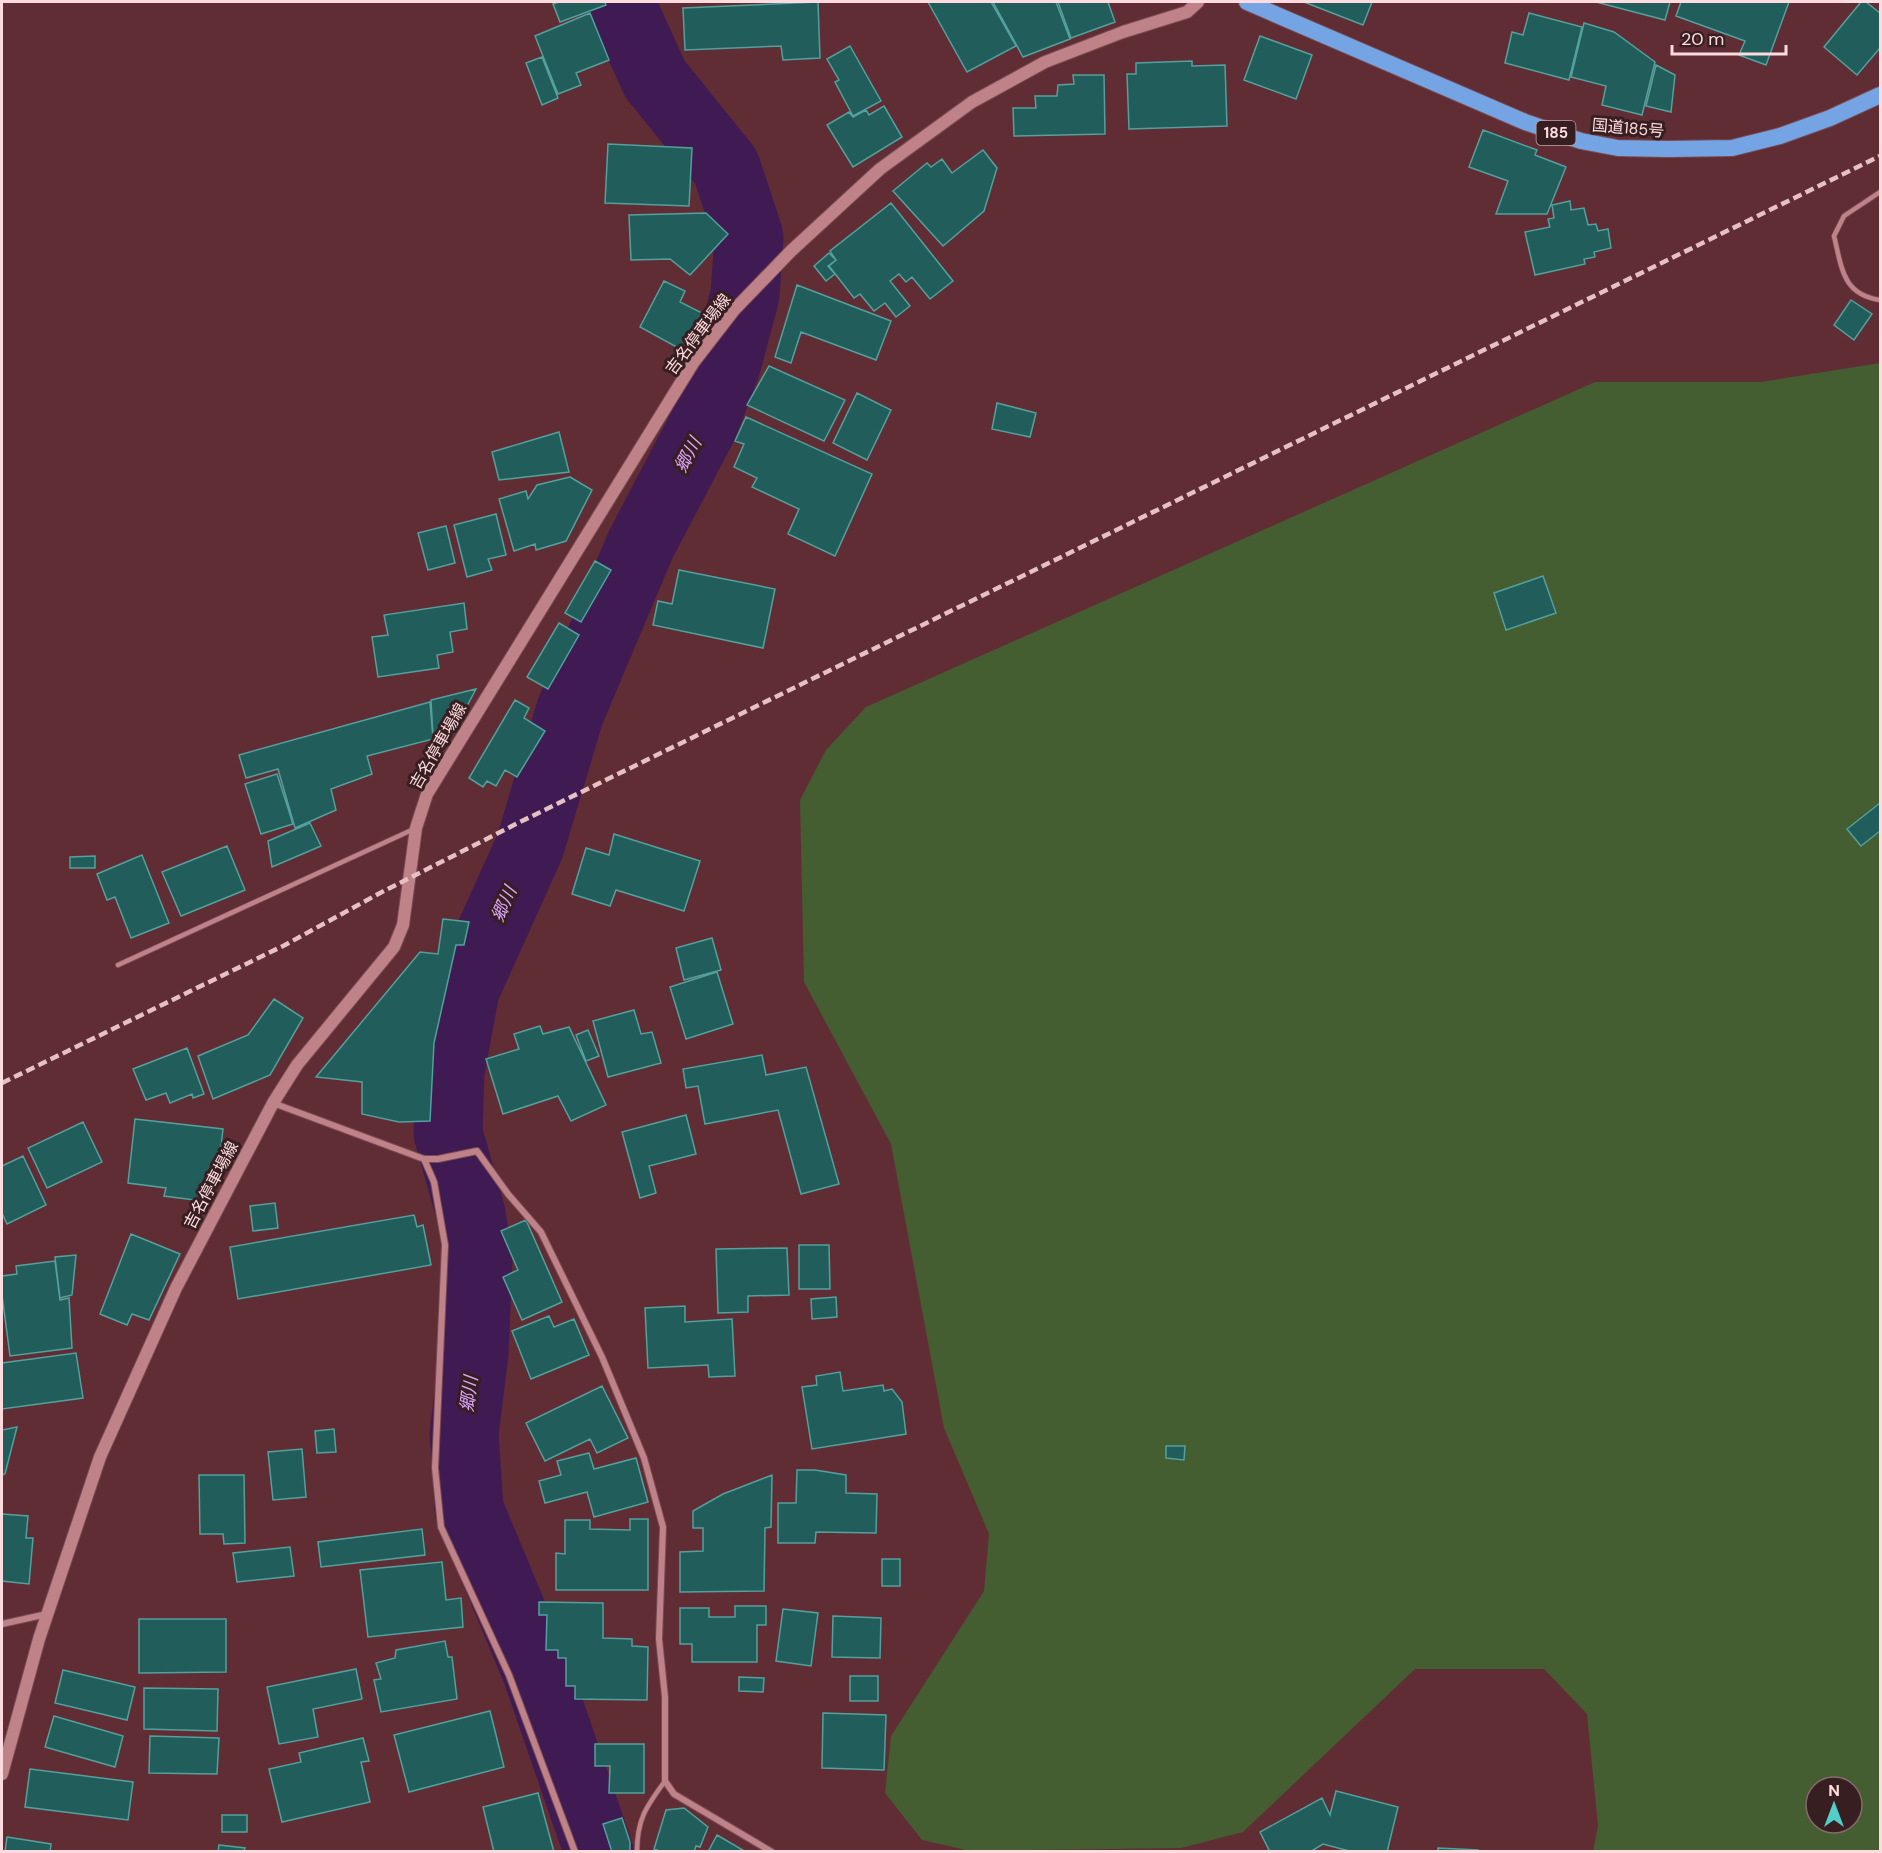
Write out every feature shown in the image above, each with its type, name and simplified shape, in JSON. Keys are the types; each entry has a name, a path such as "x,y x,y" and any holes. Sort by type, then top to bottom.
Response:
{"highway":[{"name":"国道185号","path":"1247,2 1525,122 1581,141 1618,148 1668,150 1732,148 1780,136 1830,118 1881,95"}],"main road":[{"name":"吉名停車場線","path":"2,1774 47,1614 100,1456 176,1288 273,1103 297,1065 394,947 403,926 416,828 427,794 693,363 734,310 763,279 880,169 972,102 1045,62 1123,32 1187,12 1198,2"}],"street":[{"path":"273,1103 424,1159 438,1159 477,1151 508,1194 541,1232 602,1357 644,1458 663,1527 659,1639 665,1697 665,1781 674,1794 772,1851"},
{"path":"424,1159 434,1182 445,1245 435,1468 441,1527 509,1675 575,1851"},
{"path":"2,1624 47,1614"}],"lane":[{"path":"1881,192 1844,216 1834,236 1845,281 1863,297 1881,300"},
{"path":"118,965 416,828"},
{"path":"637,1851 637,1832 646,1807 665,1781"}],"green space":[{"path":"1880,363 1880,1851 1593,1851 1598,1826 1587,1714 1544,1669 1415,1669 1243,1832 1181,1848 970,1851 922,1840 885,1793 891,1736 984,1591 989,1534 944,1428 891,1144 804,982 800,800 826,750 866,707 1595,382 1761,382"}],"building":[{"path":"605,2 606,5 560,22 553,4"},
{"path":"818,2 820,58 783,60 781,46 685,50 683,8"},
{"path":"928,2 991,2 1016,46 967,72"},
{"path":"993,2 1056,2 1070,39 1023,57"},
{"path":"1058,2 1108,2 1115,22 1071,38"},
{"path":"1304,2 1372,2 1363,25"},
{"path":"1596,2 1670,2 1665,20"},
{"path":"1681,2 1789,2 1766,65 1739,55 1745,41 1676,16"},
{"path":"1861,2 1866,2 1880,13 1880,48 1857,75 1824,47"},
{"path":"590,13 609,60 576,73 581,85 558,94 535,36"},
{"path":"1529,13 1582,27 1569,80 1505,63 1512,32 1523,35"},
{"path":"1584,23 1614,32 1655,62 1642,115 1602,105 1606,86 1571,77"},
{"path":"1260,36 1312,55 1296,99 1244,80"},
{"path":"850,46 881,101 853,116 835,82 839,80 827,59"},
{"path":"542,57 558,98 542,105 526,63"},
{"path":"1192,61 1192,66 1225,65 1227,126 1129,129 1127,74 1136,74 1136,63"},
{"path":"1656,65 1675,75 1671,112 1646,106"},
{"path":"1073,75 1104,75 1105,134 1014,136 1013,108 1036,108 1035,96 1057,96 1058,85 1074,84"},
{"path":"884,106 902,137 853,167 827,125 849,112 853,117 866,110 869,115"},
{"path":"1483,130 1537,150 1535,155 1566,167 1547,214 1496,214 1508,181 1469,167"},
{"path":"608,144 692,148 689,206 605,203"},
{"path":"983,150 997,168 984,211 943,246 893,191 927,163 931,167 942,159 952,173"},
{"path":"1570,201 1571,210 1584,208 1588,225 1596,224 1598,231 1608,229 1611,248 1594,252 1595,257 1584,259 1585,264 1535,275 1525,232 1550,227 1548,219 1554,218 1552,205"},
{"path":"891,203 953,281 930,299 912,277 906,282 899,274 890,281 910,306 896,317 885,303 874,311 860,294 854,298 829,266 836,260 830,251"},
{"path":"706,213 728,234 690,275 670,259 631,260 629,215"},
{"path":"829,253 836,260 828,266 835,274 826,281 814,266"},
{"path":"664,281 685,291 680,302 702,313 682,350 640,327"},
{"path":"797,285 891,321 876,360 801,332 791,363 775,357"},
{"path":"1851,300 1872,314 1854,340 1834,325"},
{"path":"769,366 845,400 824,441 747,405"},
{"path":"857,393 891,410 867,460 833,443"},
{"path":"997,403 1036,413 1030,437 992,429"},
{"path":"746,417 872,474 835,556 788,534 799,509 752,487 757,478 734,467 744,444 735,441"},
{"path":"559,432 569,472 499,480 492,452"},
{"path":"570,477 592,490 566,541 536,550 535,544 514,551 499,499 526,491 528,499 537,485"},
{"path":"496,514 506,555 488,559 492,570 467,577 454,525"},
{"path":"446,526 455,563 428,570 418,533"},
{"path":"595,561 611,570 581,622 565,613"},
{"path":"679,570 775,589 763,648 653,625 658,601 672,604"},
{"path":"1543,576 1556,613 1506,630 1494,593"},
{"path":"464,603 467,629 450,632 453,652 437,655 439,668 378,677 372,637 388,635 384,615"},
{"path":"559,623 579,635 548,689 527,677"},
{"path":"476,689 451,736 433,736 431,700"},
{"path":"515,700 529,708 524,718 545,731 517,777 505,770 496,786 487,781 483,787 469,778"},
{"path":"430,702 433,739 367,756 372,774 331,789 336,810 295,828 278,769 246,778 239,755"},
{"path":"277,774 293,824 261,834 245,784"},
{"path":"1880,803 1880,831 1861,846 1847,829"},
{"path":"310,823 321,846 272,867 268,841"},
{"path":"614,834 700,861 684,911 616,890 610,906 572,894 586,848 609,855"},
{"path":"227,846 245,890 181,916 162,872"},
{"path":"142,855 169,923 131,938 115,897 107,900 97,874"},
{"path":"95,856 95,868 70,868 70,857"},
{"path":"443,919 469,922 464,945 456,945 434,1043 430,1121 399,1122 362,1114 362,1082 316,1077 420,952 438,954"},
{"path":"712,938 721,970 684,980 676,948"},
{"path":"717,972 733,1024 686,1039 670,987"},
{"path":"274,999 303,1018 270,1075 213,1099 198,1056 248,1035"},
{"path":"634,1010 641,1034 652,1032 661,1063 608,1077 593,1021"},
{"path":"540,1026 543,1034 569,1027 606,1105 571,1121 558,1096 503,1114 486,1059 519,1049 514,1034"},
{"path":"588,1030 599,1056 586,1061 576,1035"},
{"path":"187,1048 204,1094 193,1098 192,1094 170,1103 166,1093 146,1100 133,1069"},
{"path":"762,1055 766,1075 806,1067 839,1184 801,1194 778,1110 705,1124 698,1086 686,1088 683,1069"},
{"path":"686,1115 696,1154 649,1166 656,1193 640,1198 622,1132"},
{"path":"135,1119 223,1129 217,1183 204,1182 202,1201 164,1196 166,1188 128,1183"},
{"path":"83,1122 102,1162 47,1188 28,1148"},
{"path":"23,1156 46,1205 7,1224 2,1213 2,1166"},
{"path":"275,1203 278,1228 253,1231 250,1206"},
{"path":"414,1215 417,1227 423,1225 431,1265 238,1299 230,1247"},
{"path":"526,1220 562,1302 522,1320 503,1277 518,1270 501,1231"},
{"path":"131,1234 180,1254 149,1320 132,1314 127,1325 100,1314"},
{"path":"799,1245 829,1245 830,1289 799,1289"},
{"path":"787,1248 789,1295 748,1296 748,1312 718,1313 716,1249"},
{"path":"76,1255 72,1295 60,1298 55,1257"},
{"path":"55,1261 60,1300 69,1298 72,1348 10,1356 2,1295 2,1276 17,1274 16,1266"},
{"path":"836,1297 837,1317 812,1319 811,1299"},
{"path":"685,1306 685,1322 732,1319 735,1376 709,1377 708,1365 648,1368 645,1308"},
{"path":"549,1316 554,1327 574,1319 589,1355 531,1379 512,1331"},
{"path":"76,1353 83,1398 2,1409 2,1363"},
{"path":"840,1372 843,1391 883,1385 884,1391 892,1389 902,1402 906,1434 812,1449 802,1387 817,1385 816,1376"},
{"path":"602,1386 628,1438 597,1453 590,1439 545,1461 526,1423"},
{"path":"17,1427 5,1474 2,1475 2,1430"},
{"path":"334,1429 336,1452 317,1453 315,1431"},
{"path":"1166,1446 1185,1446 1184,1460 1166,1458"},
{"path":"302,1449 306,1497 273,1500 268,1452"},
{"path":"589,1453 594,1469 636,1458 648,1502 594,1517 587,1492 545,1503 539,1481 561,1475 557,1461"},
{"path":"797,1470 815,1470 846,1475 846,1493 877,1494 876,1533 816,1532 815,1543 778,1543 778,1503 796,1503"},
{"path":"199,1475 244,1475 245,1543 224,1544 223,1534 200,1534"},
{"path":"772,1475 771,1527 765,1528 764,1591 680,1592 680,1552 703,1551 703,1528 693,1528 693,1511 723,1494"},
{"path":"2,1514 28,1516 26,1538 33,1538 29,1584 2,1581"},
{"path":"630,1519 648,1519 648,1590 556,1590 556,1553 565,1554 565,1520 590,1520 590,1529 630,1530"},
{"path":"422,1529 425,1555 321,1567 318,1542"},
{"path":"290,1547 294,1576 237,1582 233,1553"},
{"path":"882,1559 900,1559 900,1586 882,1586"},
{"path":"442,1562 446,1600 461,1598 463,1627 368,1637 360,1570"},
{"path":"539,1602 603,1603 603,1638 632,1639 632,1646 648,1647 647,1700 575,1699 575,1686 566,1686 566,1658 558,1658 558,1650 546,1650 547,1615 539,1615"},
{"path":"735,1606 766,1606 766,1625 757,1625 757,1662 692,1662 692,1644 680,1644 680,1608 709,1608 709,1617 735,1617"},
{"path":"783,1609 818,1613 811,1666 776,1661"},
{"path":"833,1616 881,1618 880,1658 832,1657"},
{"path":"139,1619 226,1619 226,1672 139,1673"},
{"path":"445,1641 448,1657 452,1657 457,1699 381,1712 374,1680 381,1679 376,1663 395,1658 396,1650"},
{"path":"356,1669 362,1699 313,1709 318,1737 279,1744 267,1687"},
{"path":"63,1670 135,1687 127,1720 55,1703"},
{"path":"850,1676 878,1676 878,1701 850,1701"},
{"path":"739,1677 764,1678 763,1692 739,1691"},
{"path":"144,1688 218,1689 217,1731 144,1729"},
{"path":"490,1711 504,1767 409,1792 394,1735"},
{"path":"823,1713 886,1715 884,1770 822,1768"},
{"path":"54,1716 123,1736 115,1767 45,1747"},
{"path":"150,1736 219,1738 217,1774 149,1773"},
{"path":"363,1738 369,1761 361,1762 370,1802 282,1822 269,1769 301,1762 299,1753"},
{"path":"595,1744 644,1744 644,1793 609,1793 610,1766 595,1766"},
{"path":"30,1769 133,1782 128,1820 25,1807"},
{"path":"1336,1791 1398,1807 1387,1852 1353,1852 1323,1844 1310,1852 1270,1852 1260,1832 1322,1798 1330,1815"},
{"path":"538,1793 554,1852 494,1852 483,1807"},
{"path":"684,1808 708,1827 700,1847 696,1846 694,1852 662,1852 654,1849 666,1810"},
{"path":"222,1815 247,1815 247,1832 222,1832"},
{"path":"622,1818 630,1842 630,1852 612,1852 603,1824"},
{"path":"717,1835 746,1852 708,1852"},
{"path":"7,1837 51,1844 50,1852 5,1852"},
{"path":"219,1845 245,1848 244,1852 218,1852"},
{"path":"1438,1848 1478,1850 1478,1852 1438,1852"}],"waterway":[{"name":"郷川","path":"599,1852 536,1670 469,1509 464,1434 474,1353 478,1260 471,1214 448,1133 450,1072 465,990 530,846 570,712 641,544 704,424 726,366 745,295 749,237 726,167 655,79 620,2"}],"railway":[{"path":"2,1083 285,945 380,893 518,823 1880,156"}]}
